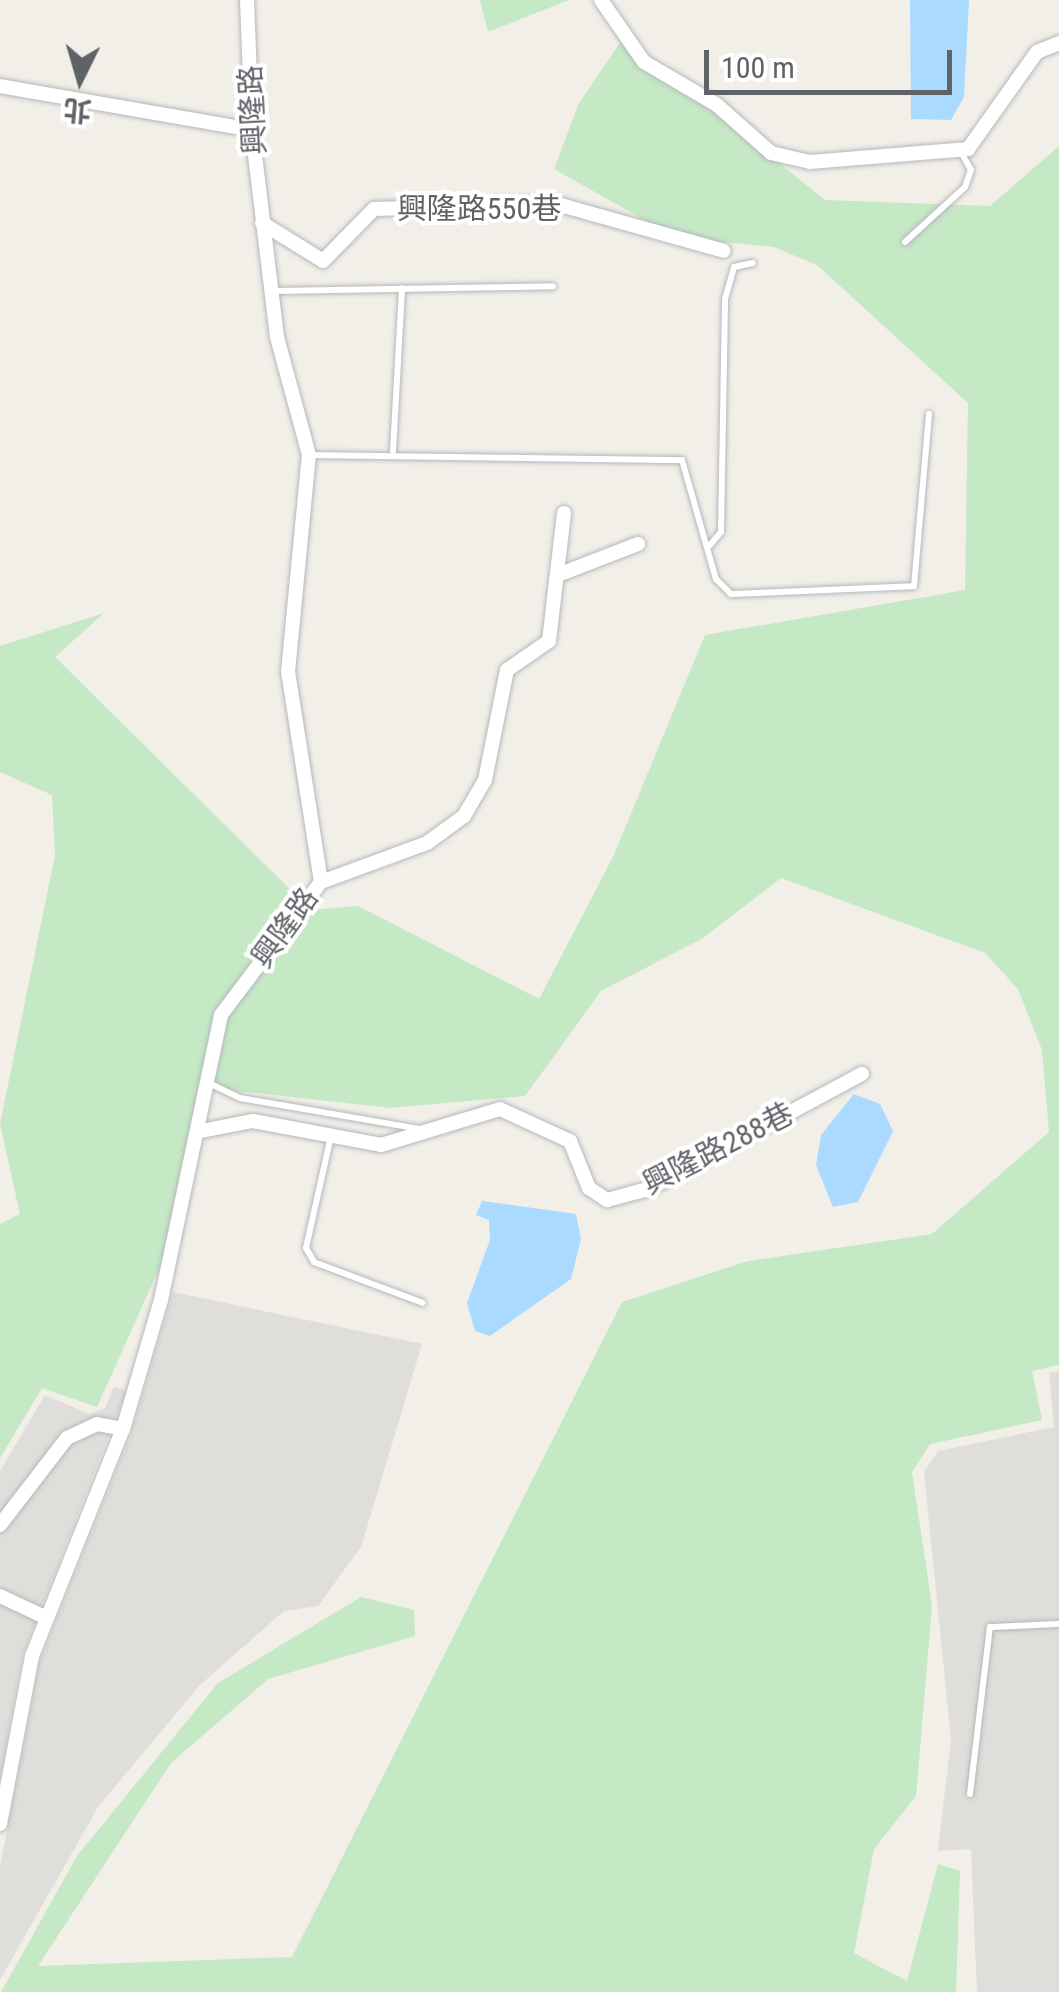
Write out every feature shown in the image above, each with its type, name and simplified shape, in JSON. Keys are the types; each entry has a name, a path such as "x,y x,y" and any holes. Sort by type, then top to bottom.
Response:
{"street":[{"name":"興隆路","path":"0,1824 46,1618 123,1429 201,1132 222,1015 321,882 288,672 309,455 278,337 278,290 262,223 252,130 248,0"},
{"path":"600,0 644,62 716,105 771,154 844,163 960,151 1037,52 1059,43"},
{"path":"0,86 252,130"},
{"name":"興隆路550巷","path":"262,223 323,262 374,210 556,204 724,251"},
{"path":"321,882 426,842 464,816 485,780 507,670 549,641 564,513"},
{"path":"558,576 638,544"},
{"name":"興隆路288巷","path":"201,1132 253,1120 382,1145 500,1109 532,1120 570,1141 589,1188 607,1200 648,1189 862,1074"},
{"path":"0,1525 67,1438 97,1424 123,1429"},
{"path":"0,1596 46,1618"}],"lane":[{"path":"905,242 965,187 971,170 960,151"},
{"path":"709,546 721,532 725,299 734,266 754,263"},
{"path":"278,290 553,286"},
{"path":"394,451 402,288"},
{"path":"309,455 394,451 682,460 716,579 731,594 914,586 929,414"},
{"path":"208,1082 240,1098 425,1130"},
{"path":"332,1134 306,1248 314,1262 423,1303"},
{"path":"970,1794 990,1626 1059,1624"}],"shaded area":[{"path":"173,1292 422,1344 361,1547 318,1606 284,1611 200,1685 98,1807 0,1980 0,1867 40,1661 132,1432"},
{"path":"1059,1371 1059,1992 977,1992 971,1849 938,1851 951,1739 924,1472 938,1451 1054,1427 1049,1373"},
{"path":"114,1387 127,1390 22,1656 0,1782 0,1471 45,1395 90,1414 105,1408"}],"green space":[{"path":"480,0 569,0 488,32"},
{"path":"624,37 825,200 990,206 1059,146 1059,1365 1032,1371 1042,1420 930,1444 912,1472 932,1606 916,1796 874,1849 854,1953 907,1981 938,1864 960,1871 956,1992 1,1992 77,1856 218,1683 361,1597 414,1610 415,1636 268,1679 171,1763 38,1966 292,1957 622,1302 748,1261 932,1234 1049,1132 1042,1050 1018,989 985,953 781,878 703,938 601,991 525,1096 390,1108 202,1087 163,1260 97,1407 42,1388 0,1458 0,1224 20,1214 0,1124 55,855 52,795 0,772 0,646 104,613 55,657 311,910 358,906 539,999 613,857 705,635 965,590 968,403 817,265 774,247 675,237 554,169 579,103"}],"water":[{"path":"910,0 969,0 964,97 951,120 911,119"},
{"path":"854,1094 880,1104 893,1131 858,1202 833,1207 816,1165 821,1135"},
{"path":"482,1201 576,1214 581,1239 571,1279 490,1336 475,1331 467,1303 490,1240 489,1220 476,1215"}]}
